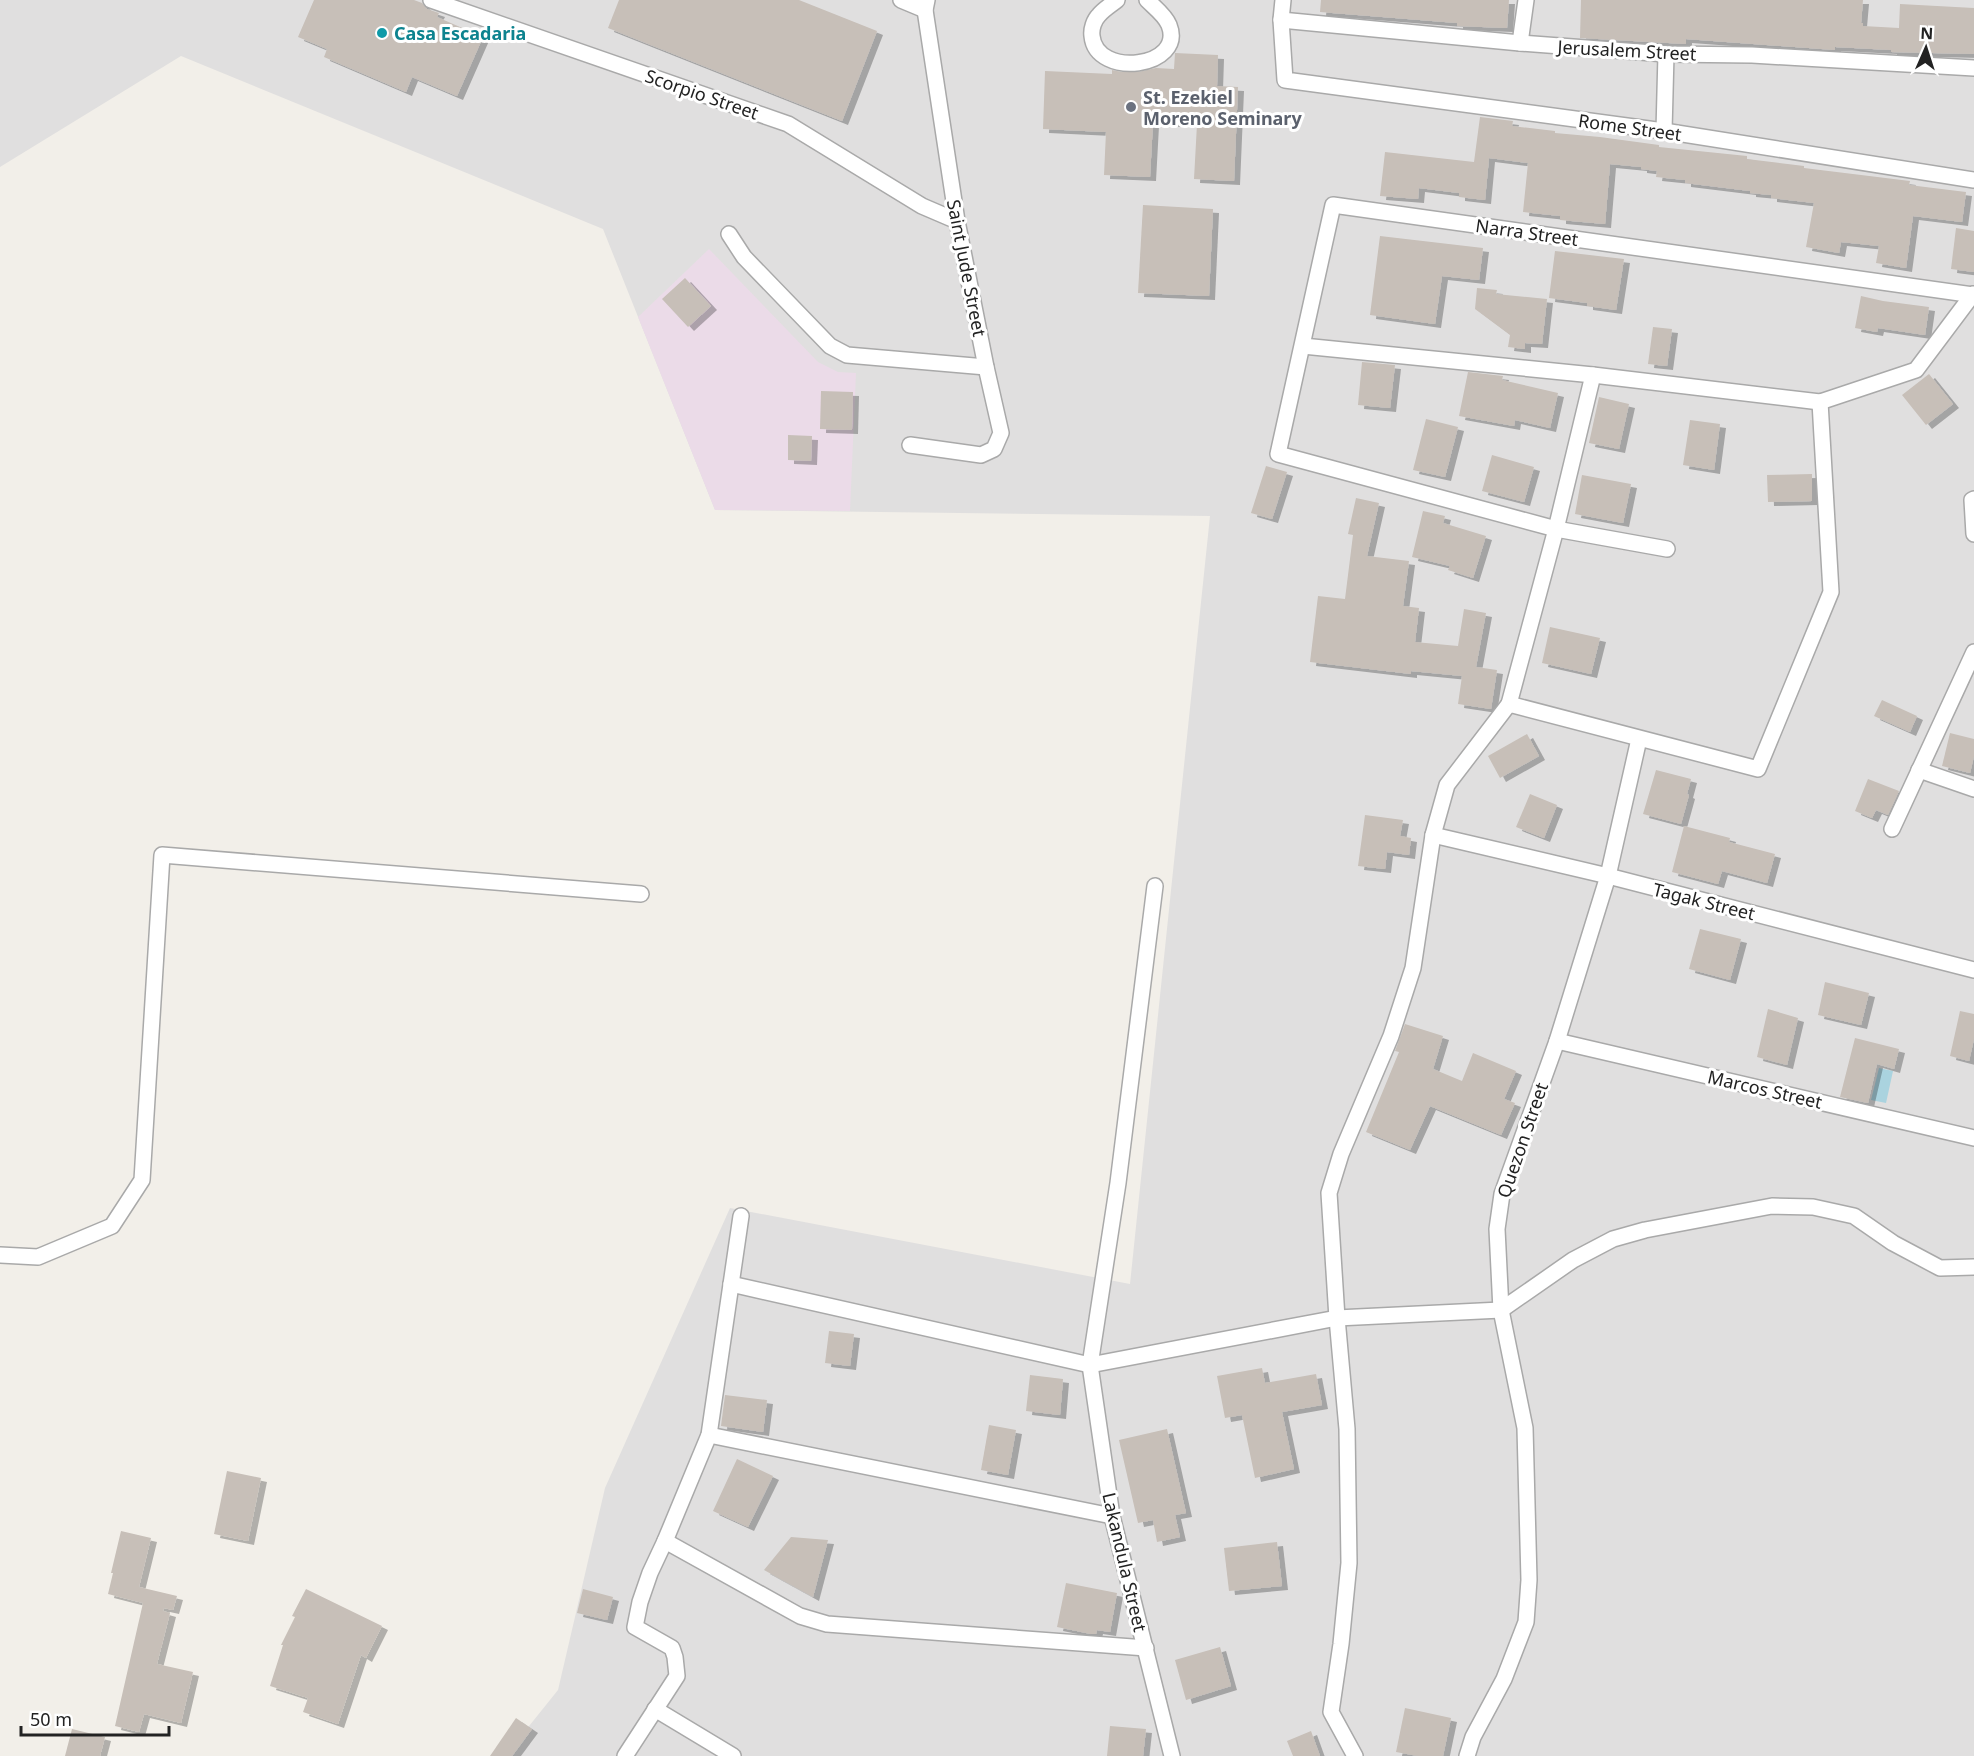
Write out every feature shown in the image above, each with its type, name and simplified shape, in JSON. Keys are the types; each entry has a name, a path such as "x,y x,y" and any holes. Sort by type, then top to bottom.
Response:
{"street":[{"name":"Scorpio Street","path":"431,0 788,124 922,206 957,221"},
{"path":"901,0 926,5"},
{"path":"1117,0 1098,16 1093,24 1091,35 1094,45 1106,58 1140,63 1154,59 1164,52 1170,35 1169,25 1164,17 1147,0"},
{"path":"1281,21 1283,0"},
{"path":"1520,43 1526,0"},
{"name":"Saint Jude Street","path":"910,445 981,454 994,449 1001,434 957,221 926,5"},
{"name":"Jerusalem Street","path":"1281,21 1666,54 1752,55 1974,68"},
{"name":"Rome Street","path":"1281,21 1285,80 1664,131 1974,180"},
{"path":"1664,131 1666,54"},
{"name":"Narra Street","path":"1556,529 1278,454 1333,205 1973,295"},
{"path":"729,234 744,257 830,346 847,355 986,367"},
{"path":"1303,346 1593,375 1820,402 1916,370 1973,295"},
{"path":"1355,1756 1330,1712 1341,1644 1349,1563 1347,1429 1329,1193 1341,1154 1391,1036 1413,968 1433,835 1447,785 1509,704 1556,529 1593,375"},
{"path":"1509,704 1758,769 1831,592 1820,402"},
{"path":"1974,499 1972,500 1974,534"},
{"path":"1556,529 1667,549"},
{"path":"1892,829 1907,801 1974,652"},
{"name":"Quezon Street","path":"1467,1756 1473,1737 1504,1679 1526,1622 1529,1590 1525,1428 1501,1310 1497,1229 1502,1194 1557,1041 1608,876 1639,739"},
{"path":"1919,770 1974,789"},
{"name":"Tagak Street","path":"1433,835 1608,876 1974,970"},
{"path":"0,1255 38,1257 112,1226 142,1180 162,855 641,894"},
{"name":"Lakandula Street","path":"1155,886 1118,1183 1090,1365 1112,1516 1172,1756"},
{"name":"Marcos Street","path":"1557,1041 1974,1138"},
{"path":"731,1284 1090,1365 1337,1318 1501,1310 1574,1260 1613,1239 1645,1230 1772,1206 1813,1207 1854,1216 1893,1243 1940,1268 1974,1267"},
{"path":"625,1756 677,1676 672,1648 635,1628 640,1602 650,1574 709,1435 741,1216"},
{"path":"709,1435 1112,1516"},
{"path":"665,1541 800,1616 827,1624 1146,1648"},
{"path":"655,1709 733,1756"}],"shaded area":[{"path":"0,0 1974,0 1974,1756 505,1756 558,1690 605,1488 730,1208 1130,1284 1210,516 715,510 603,229 181,56 0,167"},
{"path":"709,249 818,362 838,372 856,373 850,511 715,510 638,317"}],"water":[{"path":"1879,1068 1893,1071 1886,1103 1871,1100"}],"building":[{"name":"Casa Escadaria","path":"314,0 414,0 422,3 427,9 439,13 437,17 483,37 457,96 412,77 406,92 324,57 327,49 298,37"},
{"path":"619,0 799,0 877,31 842,121 608,28"},
{"path":"1321,0 1509,0 1507,28 1457,26 1457,23 1320,12"},
{"path":"1581,0 1863,0 1861,23 1863,26 1899,28 1900,4 1974,8 1974,54 1891,52 1891,50 1835,47 1835,50 1686,39 1686,44 1580,38"},
{"path":"1175,53 1218,55 1217,86 1238,87 1234,181 1194,179 1197,124 1153,122 1150,177 1104,175 1106,132 1043,129 1045,71 1112,74 1112,70 1138,72 1156,68 1174,69"},
{"path":"1480,117 1513,121 1512,126 1555,131 1555,133 1747,156 1747,159 1910,181 1909,185 1966,192 1962,222 1913,216 1906,268 1876,263 1879,246 1841,242 1839,253 1806,247 1814,203 1771,198 1771,195 1750,193 1750,191 1656,177 1657,171 1641,169 1641,167 1610,164 1605,224 1560,220 1560,216 1523,212 1528,163 1489,158 1485,200 1459,197 1459,193 1419,188 1418,199 1380,196 1385,152 1474,162"},
{"path":"1143,205 1213,209 1209,296 1138,293"},
{"path":"1956,228 1974,231 1974,272 1951,269"},
{"path":"1380,236 1483,248 1479,280 1442,276 1435,324 1370,315"},
{"path":"1555,251 1624,259 1616,310 1549,298"},
{"path":"685,278 711,306 688,327 662,299"},
{"path":"1477,288 1497,290 1496,294 1547,299 1542,344 1525,343 1525,349 1508,347 1510,335 1475,309"},
{"path":"1861,296 1929,307 1925,335 1878,328 1877,332 1855,328"},
{"path":"1653,327 1672,329 1667,366 1648,364"},
{"path":"1362,362 1395,365 1390,408 1358,405"},
{"path":"1468,372 1503,376 1502,380 1558,393 1550,428 1515,420 1514,426 1459,416"},
{"path":"1929,374 1953,404 1926,425 1902,395"},
{"path":"821,391 853,392 852,430 820,429"},
{"path":"1599,397 1629,404 1619,449 1589,443"},
{"path":"1426,419 1458,427 1445,477 1413,470"},
{"path":"1690,420 1720,424 1714,470 1683,465"},
{"path":"788,435 812,436 811,461 788,460"},
{"path":"1492,455 1534,467 1524,502 1482,491"},
{"path":"1266,466 1287,472 1272,519 1251,513"},
{"path":"1812,474 1812,501 1768,502 1767,475"},
{"path":"1582,475 1631,484 1623,523 1575,514"},
{"path":"1356,498 1379,503 1367,556 1409,561 1403,606 1419,608 1415,642 1458,646 1464,609 1486,613 1476,667 1497,670 1491,709 1458,704 1462,676 1411,671 1411,674 1310,662 1318,596 1345,599 1353,535 1348,534"},
{"path":"1423,511 1445,516 1443,523 1486,536 1473,578 1448,570 1450,566 1412,557"},
{"path":"1550,627 1600,638 1591,674 1542,663"},
{"path":"1882,700 1917,716 1910,732 1874,716"},
{"path":"1950,733 1974,739 1974,756 1970,773 1942,766"},
{"path":"1527,734 1539,756 1500,778 1488,756"},
{"path":"1656,770 1691,779 1681,824 1643,814"},
{"path":"1868,779 1899,791 1888,815 1876,810 1872,818 1855,811"},
{"path":"1530,794 1557,805 1544,838 1516,827"},
{"path":"1365,815 1403,820 1400,836 1411,838 1409,855 1387,852 1385,869 1358,866"},
{"path":"1684,826 1730,838 1729,842 1775,854 1767,883 1722,871 1718,884 1672,872"},
{"path":"1700,929 1741,939 1730,980 1689,969"},
{"path":"1825,982 1869,993 1861,1025 1818,1015"},
{"path":"1768,1009 1798,1018 1787,1065 1757,1057"},
{"path":"1960,1011 1974,1014 1974,1039 1969,1061 1950,1056"},
{"path":"1405,1024 1443,1036 1433,1069 1462,1081 1473,1053 1516,1071 1504,1099 1515,1103 1501,1135 1430,1106 1410,1150 1366,1132 1399,1052 1395,1051"},
{"path":"1855,1038 1899,1049 1894,1069 1877,1064 1868,1103 1840,1097"},
{"path":"829,1331 854,1334 850,1366 825,1363"},
{"path":"1262,1368 1265,1383 1316,1374 1322,1405 1282,1412 1294,1469 1255,1478 1242,1415 1225,1418 1217,1376"},
{"path":"1030,1375 1063,1379 1060,1415 1026,1411"},
{"path":"725,1395 767,1400 763,1432 721,1426"},
{"path":"989,1425 1016,1430 1008,1475 981,1470"},
{"path":"1167,1429 1186,1513 1175,1515 1180,1537 1157,1542 1153,1520 1138,1523 1119,1440"},
{"path":"737,1459 773,1476 748,1527 713,1511"},
{"path":"227,1471 261,1478 248,1541 214,1534"},
{"path":"121,1531 151,1538 139,1587 177,1596 173,1610 164,1608 163,1611 170,1613 157,1664 193,1672 181,1723 144,1714 139,1732 115,1726 143,1603 108,1594"},
{"path":"791,1537 828,1540 813,1597 764,1570"},
{"path":"1277,1542 1282,1586 1229,1591 1224,1548"},
{"path":"1066,1583 1117,1593 1110,1632 1097,1630 1096,1634 1091,1634 1057,1627"},
{"path":"306,1589 382,1626 366,1658 361,1655 338,1724 303,1712 308,1698 270,1686 283,1645 281,1645"},
{"path":"583,1589 613,1597 607,1620 577,1613"},
{"path":"1220,1647 1231,1686 1186,1700 1175,1660"},
{"path":"1405,1708 1451,1718 1443,1756 1418,1756 1396,1752"},
{"path":"516,1718 532,1729 512,1756 490,1756"},
{"path":"1110,1726 1146,1729 1143,1756 1107,1756"},
{"path":"72,1729 105,1737 100,1756 65,1756"},
{"path":"1311,1731 1320,1756 1293,1756 1287,1741"}],"place":[{"name":"Casa Escadaria","path":"382,33"},
{"name":"St. Ezekiel Moreno Seminary","path":"1131,107"}]}
